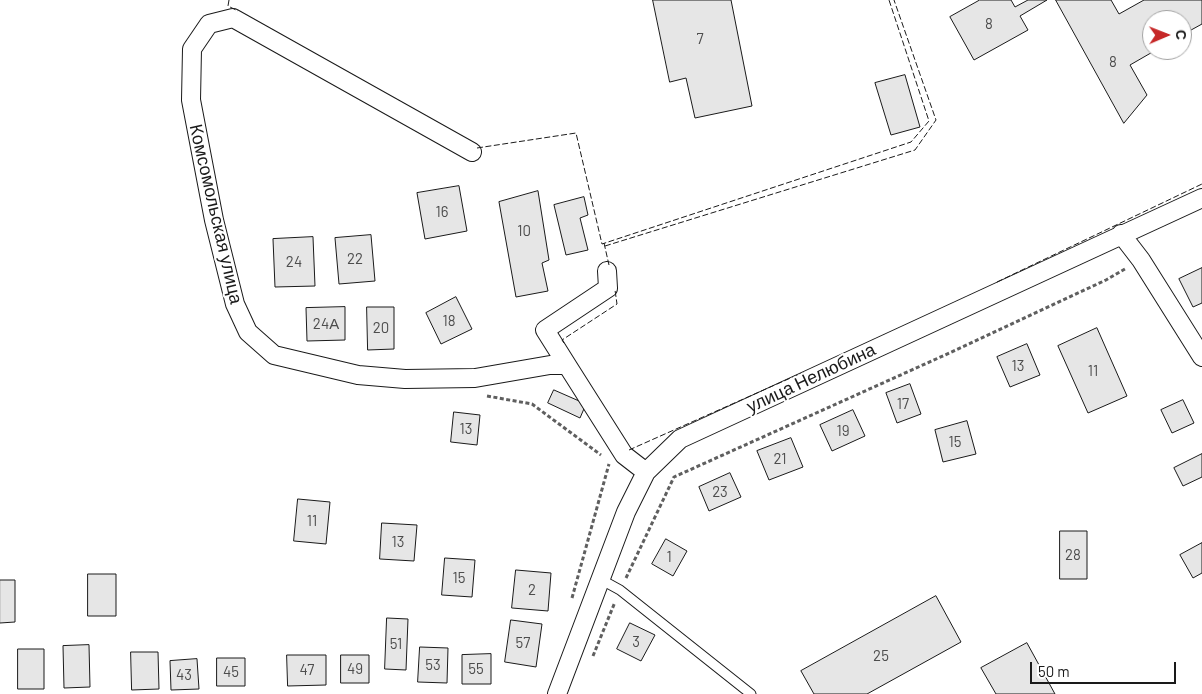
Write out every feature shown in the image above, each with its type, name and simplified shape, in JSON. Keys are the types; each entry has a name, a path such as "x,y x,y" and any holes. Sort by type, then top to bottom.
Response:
{"street":[{"name":"Комсомольская улица","path":"472,152 233,18 209,24 192,49 190,100 214,220 236,304 248,332 274,354 358,375 405,379 475,378 550,364 567,365"},
{"name":"улица Нелюбина","path":"557,694 626,512 646,472 680,438 1202,198"},
{"path":"1121,234 1141,260 1202,357"},
{"path":"607,271 608,288 545,330 624,456 646,472"}],"lane":[{"path":"600,579 620,590 751,694"}],"path":[{"path":"592,659 620,590 674,477 954,351 1106,280 1141,260"},
{"path":"486,395 532,404 602,455"},
{"path":"571,602 610,461"}],"building":[{"path":"653,0 731,0 752,106 695,118 686,78 670,82"},
{"path":"980,0 1011,0 1015,7 1028,0 1047,0 1020,16 1028,30 974,60 950,17"},
{"path":"1056,0 1111,0 1119,14 1144,0 1202,0 1202,24 1192,30 1192,10 1142,10 1142,58 1130,65 1147,95 1124,123"},
{"path":"905,75 920,127 891,135 875,83"},
{"path":"459,186 467,231 425,239 417,193"},
{"path":"538,191 549,260 542,263 548,291 516,297 499,202"},
{"path":"584,197 588,215 580,218 588,250 566,255 554,205"},
{"path":"371,235 375,281 339,284 335,238"},
{"path":"313,237 315,286 275,287 273,239"},
{"path":"1202,268 1202,303 1193,307 1179,279"},
{"path":"456,297 472,329 441,344 426,313"},
{"path":"345,307 345,340 307,341 306,308"},
{"path":"367,307 394,307 394,349 368,350"},
{"path":"1097,328 1127,396 1088,413 1058,346"},
{"path":"1027,344 1040,375 1010,387 997,357"},
{"path":"910,384 921,414 897,423 886,393"},
{"path":"554,390 586,404 580,418 548,403"},
{"path":"1183,400 1194,423 1172,433 1161,410"},
{"path":"853,410 865,436 832,451 820,425"},
{"path":"454,412 480,415 477,445 451,442"},
{"path":"967,421 976,454 943,462 935,430"},
{"path":"791,438 803,467 769,480 757,451"},
{"path":"1202,454 1202,477 1183,486 1174,468"},
{"path":"730,473 741,497 709,511 699,487"},
{"path":"298,499 330,502 326,544 294,541"},
{"path":"382,523 417,525 414,561 380,559"},
{"path":"1060,531 1087,531 1087,579 1060,579"},
{"path":"666,539 687,551 673,576 652,564"},
{"path":"1202,543 1202,573 1193,578 1180,555"},
{"path":"445,558 475,560 472,597 442,595"},
{"path":"516,570 551,573 548,611 512,608"},
{"path":"88,574 116,574 116,616 88,616"},
{"path":"0,580 15,580 15,622 0,623"},
{"path":"936,596 961,642 867,694 814,694 801,671"},
{"path":"387,618 408,619 406,670 385,669"},
{"path":"511,620 542,624 536,667 505,662"},
{"path":"630,623 655,635 641,661 617,649"},
{"path":"1027,643 1055,694 996,694 981,668"},
{"path":"89,645 90,687 64,688 63,646"},
{"path":"420,647 448,648 447,683 418,682"},
{"path":"18,649 44,649 44,689 18,689"},
{"path":"131,652 158,652 159,689 132,690"},
{"path":"491,654 491,684 462,684 462,655"},
{"path":"287,655 326,655 326,685 288,686"},
{"path":"341,655 369,655 369,683 341,683"},
{"path":"217,658 245,658 245,686 217,686"},
{"path":"197,659 199,689 171,690 170,661"}],"fence":[{"path":"229,0 228,6 238,11"},
{"path":"477,148 576,133 602,244 911,142 929,121 889,0"},
{"path":"605,246 915,150 936,120 894,0"},
{"path":"997,282 1202,184"},
{"path":"604,243 609,265"},
{"path":"564,343 562,340 617,304 615,290"},
{"path":"629,450 804,372"}]}
